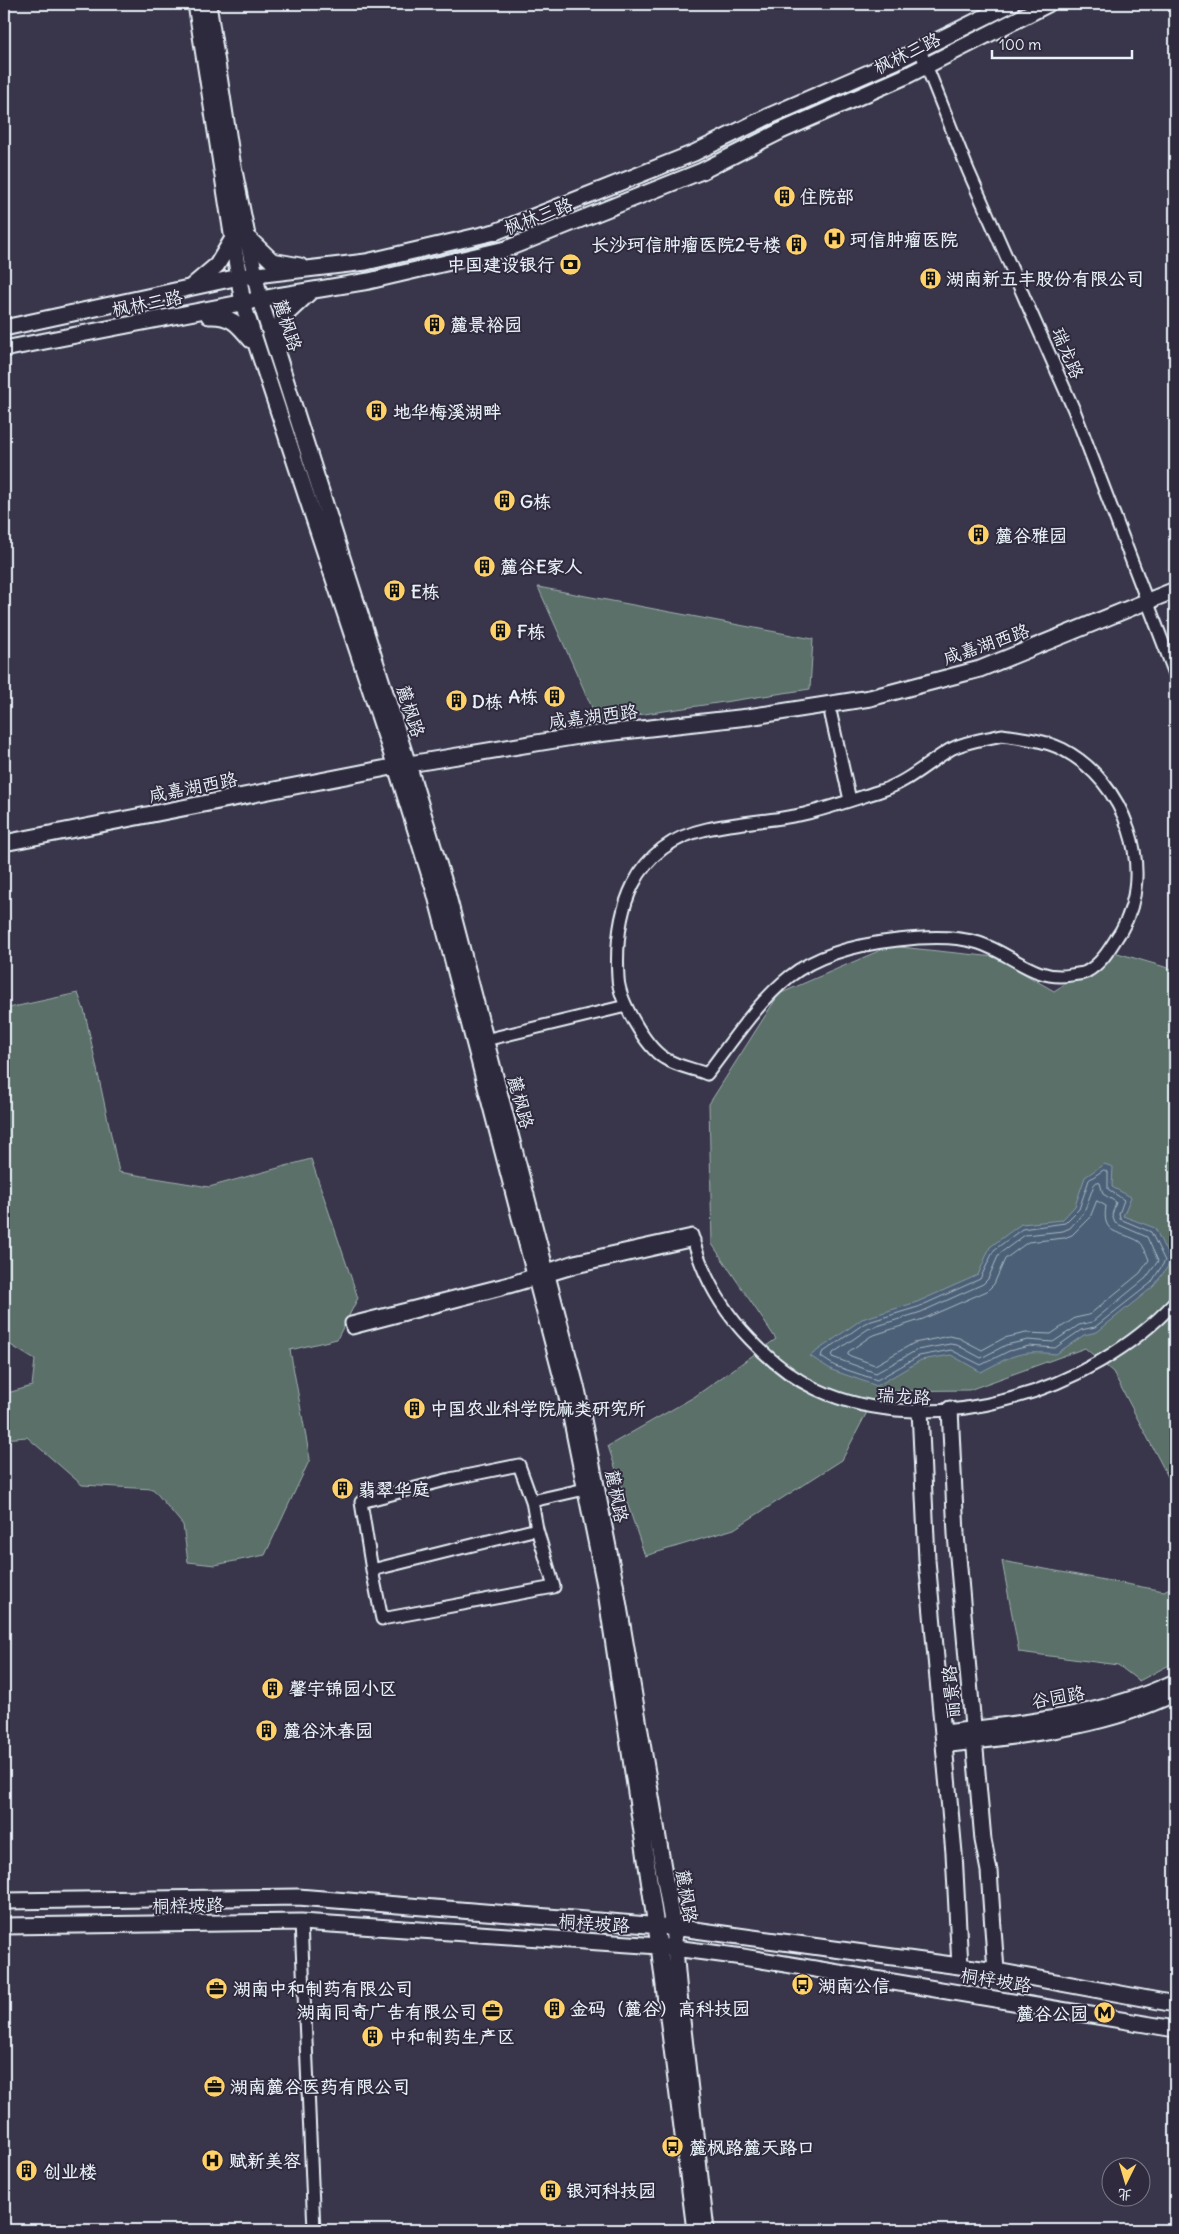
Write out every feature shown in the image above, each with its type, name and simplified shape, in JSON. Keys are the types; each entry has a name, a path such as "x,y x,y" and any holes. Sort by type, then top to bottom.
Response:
{"main road":[{"name":"麓枫路","path":"196,4 247,277 260,300 278,355 404,770 446,889 485,1040 541,1274 578,1394 616,1583 673,1927 667,1947 706,2230"},
{"name":"麓枫路","path":"208,4 230,152 239,238"},
{"name":"枫林三路","path":"4,328 247,277 366,262 495,232 694,153 766,118 923,48 1011,4"},
{"name":"枫林三路","path":"4,349 311,290 369,281 506,249 702,170 781,131 930,64 1048,4"},
{"path":"188,289 217,265 239,238 272,261 317,269"},
{"path":"247,277 243,304 404,770 435,892 541,1274 605,1585 656,1926 667,1947 694,2230"},
{"path":"278,355 282,318 311,290"},
{"path":"165,319 224,316 240,327 258,349"},
{"name":"咸嘉湖西路","path":"4,854 404,770 581,746 749,728 873,708 983,679 1154,605 1175,590"},
{"name":"咸嘉湖西路","path":"4,843 579,736 748,718 870,698 980,670 1154,605 1175,602"},
{"name":"丽景路","path":"950,1412 956,1534 983,1840 989,1871 996,1971"},
{"name":"丽景路","path":"920,1413 927,1550 954,1853 960,1966"},
{"name":"谷园路","path":"974,1735 1080,1713 1134,1699 1175,1682"},
{"name":"谷园路","path":"943,1739 1064,1727 1116,1717 1175,1693"},
{"name":"桐梓坡路","path":"4,1901 298,1897 673,1927 996,1971 1175,2004"},
{"name":"桐梓坡路","path":"4,1926 301,1922 667,1947 743,1957 1175,2029"}],"street":[{"name":"瑞龙路","path":"923,48 1080,408 1154,605 1175,653"},
{"name":"瑞龙路","path":"1154,605 1175,674"},
{"path":"831,715 850,800"},
{"path":"1002,735 1031,739 1062,750 1090,769 1112,794 1125,819 1132,842 1137,872 1132,908 1105,957 1086,972 1063,977 1039,974 979,943 958,940 930,938 896,940 858,946 832,954 791,976 772,992 707,1074 664,1058 649,1042 626,1006 618,990 616,954 620,916 633,884 652,857 672,841 706,829 805,814 883,790 912,777 953,748 1002,735"},
{"path":"485,1040 626,1006"},
{"name":"瑞龙路","path":"541,1274 690,1238 722,1306 755,1344 786,1372 815,1389 842,1399 920,1413 999,1408 1035,1399 1068,1386 1095,1373 1124,1353 1175,1309"},
{"path":"541,1274 509,1288 352,1328 351,1323 541,1274"},
{"name":"瑞龙路","path":"950,1412 1033,1393 1066,1381 1120,1350 1148,1328 1175,1302"},
{"path":"519,1465 532,1501 537,1529 554,1587 382,1619 361,1502 450,1479 519,1465"},
{"path":"532,1501 585,1488"},
{"path":"372,1570 537,1529"},
{"path":"301,1922 314,2230"}],"green space":[{"path":"538,587 813,639 810,689 598,721"},
{"path":"890,946 995,957 1054,991 1114,952 1175,970 1175,1490 1113,1372 1085,1348 969,1390 878,1391 842,1460 734,1529 645,1556 608,1446 694,1397 776,1339 712,1244 709,1104 779,994"},
{"path":"78,993 85,1013 119,1172 209,1187 311,1159 358,1298 337,1339 290,1350 310,1459 265,1555 215,1565 188,1562 183,1525 153,1489 82,1485 27,1437 4,1439 4,1394 32,1386 35,1360 4,1341 4,1009"},
{"path":"1002,1561 1164,1591 1175,1585 1175,1662 1139,1681 1118,1665 1019,1652"}],"water":[{"path":"1104,1164 1113,1167 1112,1187 1131,1197 1123,1216 1155,1228 1171,1262 1154,1286 1097,1332 1084,1335 1056,1354 1025,1353 1001,1361 981,1372 951,1355 921,1360 877,1386 832,1370 810,1356 862,1319 917,1302 978,1275 990,1247 1021,1224 1062,1220 1075,1206 1085,1177"}],"place":[{"name":"住院部","path":"784,196"},
{"name":"珂信肿瘤医院","path":"834,239"},
{"name":"长沙珂信肿瘤医院2号楼","path":"797,244"},
{"name":"中国建设银行","path":"571,264"},
{"name":"湖南新五丰股份有限公司","path":"930,278"},
{"name":"麓景裕园","path":"434,324"},
{"name":"地华梅溪湖畔","path":"377,411"},
{"name":"G栋","path":"504,501"},
{"name":"麓谷雅园","path":"979,535"},
{"name":"麓谷E家人","path":"484,566"},
{"name":"E栋","path":"395,591"},
{"name":"F栋","path":"501,631"},
{"name":"A栋","path":"554,696"},
{"name":"D栋","path":"456,701"},
{"name":"中国农业科学院麻类研究所","path":"414,1408"},
{"name":"翡翠华庭","path":"342,1489"},
{"name":"馨宇锦园小区","path":"273,1688"},
{"name":"麓谷沐春园","path":"267,1730"},
{"name":"湖南公信","path":"802,1985"},
{"name":"湖南中和制药有限公司","path":"217,1988"},
{"name":"金码（麓谷）高科技园","path":"554,2008"},
{"name":"湖南同奇广告有限公司","path":"493,2011"},
{"name":"麓谷公园","path":"1104,2013"},
{"name":"中和制药生产区","path":"373,2036"},
{"name":"湖南麓谷医药有限公司","path":"214,2086"},
{"name":"麓枫路麓天路口","path":"673,2147"},
{"name":"赋新美容","path":"213,2160"},
{"name":"创业楼","path":"27,2171"},
{"name":"银河科技园","path":"550,2190"}]}
